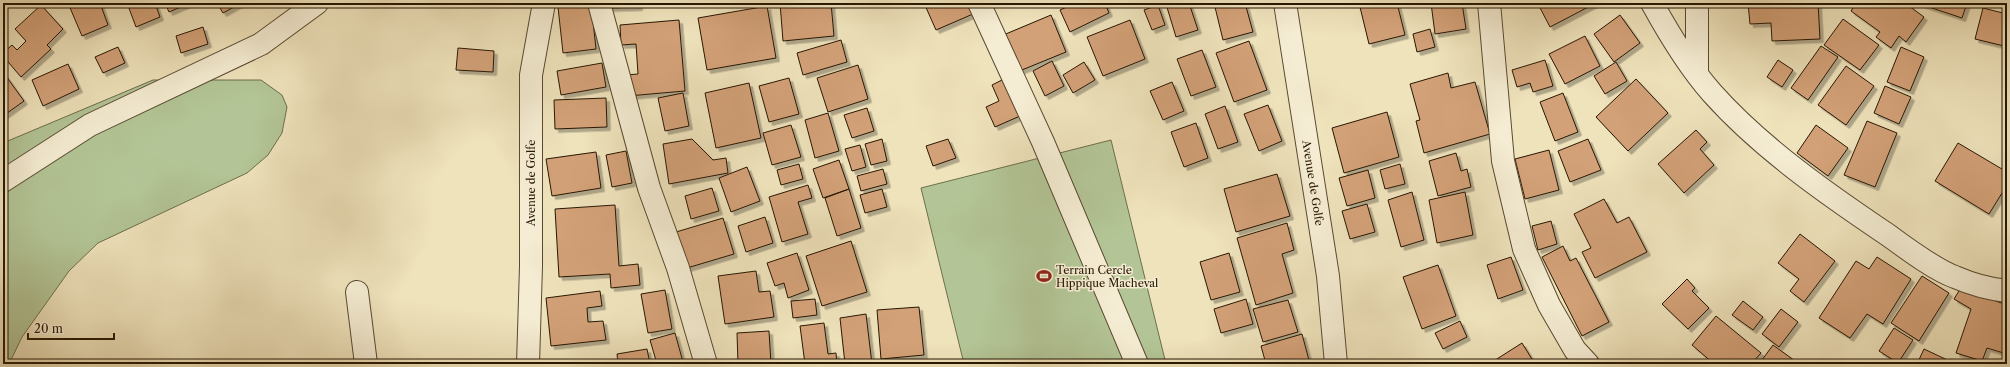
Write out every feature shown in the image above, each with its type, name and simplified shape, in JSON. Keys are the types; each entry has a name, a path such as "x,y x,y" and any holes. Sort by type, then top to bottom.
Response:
{"street":[{"path":"3,181 90,125 261,44 317,3"},
{"name":"Avenue de Golfe","path":"528,364 531,266 531,75 544,3"},
{"path":"599,3 649,188 678,268 706,364"},
{"path":"979,3 1043,142 1138,364"},
{"name":"Avenue de Golfe","path":"1285,3 1328,276 1336,364"},
{"path":"1489,3 1503,161 1524,249 1549,305 1574,350 1588,364"},
{"path":"1652,3 1669,34 1696,74 1712,94 1749,130 1825,193 1908,249 1953,277 1994,289 2007,291"},
{"path":"1696,74 1697,3"},
{"path":"357,292 366,364"}],"green space":[{"path":"153,80 261,80 282,95 287,107 282,133 268,155 247,173 98,243 69,271 22,337 9,364 3,364 3,143"},
{"name":"Terrain Cercle Hippique Macheval","path":"1111,140 1166,364 964,364 921,188"}],"building":[{"path":"68,3 100,3 108,25 82,36"},
{"path":"127,3 155,3 160,17 136,27"},
{"path":"165,3 190,3 169,12"},
{"path":"217,3 241,3 223,13"},
{"path":"591,3 596,49 563,53 558,7"},
{"path":"609,3 639,3 639,7 609,8"},
{"path":"780,3 831,3 834,36 783,41"},
{"path":"924,3 969,3 973,14 936,30"},
{"path":"1075,3 1105,3 1109,13 1070,32 1060,10"},
{"path":"1189,3 1198,30 1176,37 1166,4"},
{"path":"1214,3 1245,3 1253,32 1223,40"},
{"path":"1359,3 1397,3 1405,35 1369,44"},
{"path":"1431,3 1462,3 1466,29 1435,34"},
{"path":"1539,3 1596,3 1550,27 1538,4"},
{"path":"1748,3 1818,3 1820,39 1772,41 1771,23 1750,24"},
{"path":"1856,3 1905,3 1924,17 1906,42 1899,36 1891,48 1876,37 1880,32 1851,11"},
{"path":"1917,3 1967,3 1962,18"},
{"path":"41,5 63,29 47,45 51,49 21,77 3,56 3,53 12,45 17,50 26,41 15,29"},
{"path":"1158,5 1165,25 1152,30 1144,10"},
{"path":"767,6 776,58 707,70 698,18"},
{"path":"1983,8 2007,14 2007,35 2004,46 1975,39"},
{"path":"1051,15 1066,52 1017,72 1001,36"},
{"path":"1620,15 1640,43 1614,62 1594,34"},
{"path":"1843,19 1879,45 1860,70 1824,45"},
{"path":"679,20 685,91 628,96 626,75 638,74 636,44 621,45 620,25"},
{"path":"1130,20 1145,59 1103,76 1087,37"},
{"path":"203,27 208,44 181,53 176,36"},
{"path":"1430,29 1435,47 1417,52 1413,34"},
{"path":"1585,36 1600,66 1565,84 1549,54"},
{"path":"841,40 847,62 803,75 797,53"},
{"path":"1249,41 1267,90 1234,102 1216,53"},
{"path":"1821,46 1838,57 1808,100 1791,88"},
{"path":"118,47 125,63 103,73 95,57"},
{"path":"1901,47 1924,57 1910,91 1887,82"},
{"path":"458,48 494,51 493,72 456,70"},
{"path":"1202,50 1216,87 1191,96 1177,59"},
{"path":"1545,60 1553,86 1533,92 1530,83 1517,87 1512,70"},
{"path":"1778,60 1793,70 1782,87 1767,77"},
{"path":"1052,61 1064,86 1045,96 1033,71"},
{"path":"1084,62 1095,80 1073,93 1063,75"},
{"path":"1616,62 1627,81 1605,94 1594,76"},
{"path":"602,63 606,87 561,95 557,71"},
{"path":"68,64 79,89 43,106 32,80"},
{"path":"858,65 868,99 828,112 817,78"},
{"path":"1846,66 1874,86 1846,125 1818,105"},
{"path":"3,72 24,101 3,116"},
{"path":"1448,73 1451,88 1475,82 1490,134 1424,153 1416,121 1420,120 1410,84"},
{"path":"789,78 799,114 769,122 759,86"},
{"path":"1004,79 1020,116 995,127 986,107 999,101 992,85"},
{"path":"1636,79 1668,113 1628,151 1596,117"},
{"path":"1172,82 1184,111 1163,120 1150,91"},
{"path":"749,83 761,138 716,148 705,93"},
{"path":"1885,86 1911,97 1899,124 1874,113"},
{"path":"683,93 689,126 665,131 658,98"},
{"path":"1563,93 1578,132 1555,141 1540,102"},
{"path":"606,98 607,127 555,129 554,100"},
{"path":"1268,105 1282,141 1259,151 1244,114"},
{"path":"1225,106 1238,142 1218,149 1205,114"},
{"path":"867,108 874,131 852,138 844,115"},
{"path":"1387,112 1399,157 1344,173 1332,128"},
{"path":"828,113 839,151 815,158 805,120"},
{"path":"1867,121 1897,133 1875,187 1844,175"},
{"path":"1196,123 1208,158 1184,167 1171,132"},
{"path":"791,125 801,157 772,165 763,133"},
{"path":"1816,125 1848,148 1828,176 1797,153"},
{"path":"1696,130 1707,142 1700,149 1714,165 1684,193 1658,164"},
{"path":"692,139 713,160 726,158 728,173 669,184 663,144"},
{"path":"882,139 887,161 871,165 865,144"},
{"path":"948,139 956,158 933,166 926,146"},
{"path":"1588,139 1601,170 1570,182 1558,151"},
{"path":"1958,143 2007,172 2007,185 1989,214 1935,181"},
{"path":"860,145 866,167 852,171 845,149"},
{"path":"1549,150 1559,190 1525,199 1515,159"},
{"path":"626,151 632,183 612,187 606,155"},
{"path":"596,152 601,188 552,196 546,159"},
{"path":"1456,153 1461,171 1467,169 1471,187 1438,196 1429,161"},
{"path":"839,160 849,189 823,198 813,169"},
{"path":"799,164 803,179 781,185 777,170"},
{"path":"1400,164 1405,184 1385,189 1380,170"},
{"path":"747,167 760,201 731,212 719,178"},
{"path":"883,169 887,184 861,191 857,176"},
{"path":"1368,170 1375,198 1347,206 1339,178"},
{"path":"1277,174 1290,216 1236,232 1224,189"},
{"path":"808,185 812,198 798,202 808,234 782,242 769,197"},
{"path":"712,188 719,211 691,219 685,196"},
{"path":"849,189 861,228 837,236 825,198"},
{"path":"882,189 887,207 865,213 860,195"},
{"path":"1412,192 1424,240 1401,247 1388,200"},
{"path":"1465,192 1473,235 1437,243 1429,200"},
{"path":"1604,199 1617,223 1629,217 1647,252 1595,278 1582,252 1591,248 1574,214"},
{"path":"1367,204 1375,232 1350,239 1342,211"},
{"path":"615,205 619,266 638,264 640,285 611,288 610,274 559,277 555,209"},
{"path":"765,217 773,243 746,252 738,226"},
{"path":"723,218 734,254 687,268 676,232"},
{"path":"1551,221 1557,244 1538,250 1532,226"},
{"path":"1287,223 1294,250 1282,254 1293,293 1256,305 1237,238"},
{"path":"1800,234 1835,261 1804,302 1790,291 1799,279 1778,263"},
{"path":"851,241 867,292 822,306 806,256"},
{"path":"1563,246 1570,261 1576,258 1609,322 1582,336 1542,257"},
{"path":"797,253 809,290 788,298 784,283 775,286 767,263"},
{"path":"1229,253 1240,292 1211,300 1200,262"},
{"path":"1511,257 1523,290 1498,299 1487,265"},
{"path":"1877,257 1911,279 1883,324 1867,314 1850,338 1819,318 1856,261 1869,269"},
{"path":"1438,265 1456,316 1422,329 1403,277"},
{"path":"756,271 759,292 770,291 774,317 725,324 718,276"},
{"path":"1922,276 1949,293 1919,341 1891,323"},
{"path":"1687,279 1695,288 1692,291 1709,308 1688,329 1662,304"},
{"path":"1962,286 1976,294 2007,305 2007,354 1987,348 1982,361 1956,353 1971,309 1954,299"},
{"path":"665,290 672,329 648,333 641,294"},
{"path":"600,291 602,306 587,308 588,322 603,321 606,340 551,346 546,298"},
{"path":"815,299 817,315 793,318 791,301"},
{"path":"1246,299 1253,324 1221,333 1214,309"},
{"path":"1288,300 1298,332 1263,342 1253,309"},
{"path":"1743,301 1763,317 1753,330 1732,315"},
{"path":"919,307 924,355 881,359 877,310"},
{"path":"1781,309 1798,322 1779,347 1762,334"},
{"path":"866,314 872,364 845,364 840,318"},
{"path":"1716,316 1761,353 1751,364 1714,364 1692,345"},
{"path":"1460,321 1467,337 1443,349 1435,333"},
{"path":"824,323 828,354 836,353 837,364 805,364 800,326"},
{"path":"1894,328 1913,340 1898,363 1879,351"},
{"path":"769,331 771,364 738,364 737,333"},
{"path":"675,333 683,362 657,364 650,340"},
{"path":"1302,334 1310,364 1266,364 1261,346"},
{"path":"1522,343 1535,364 1489,364"},
{"path":"1773,345 1798,363 1759,364"},
{"path":"647,349 650,364 618,364 617,354"},
{"path":"1924,349 1956,364 1917,364"},
{"path":"600,360 601,364 575,364"}],"place":[{"name":"Terrain Cercle Hippique Macheval","path":"1044,276"}]}
